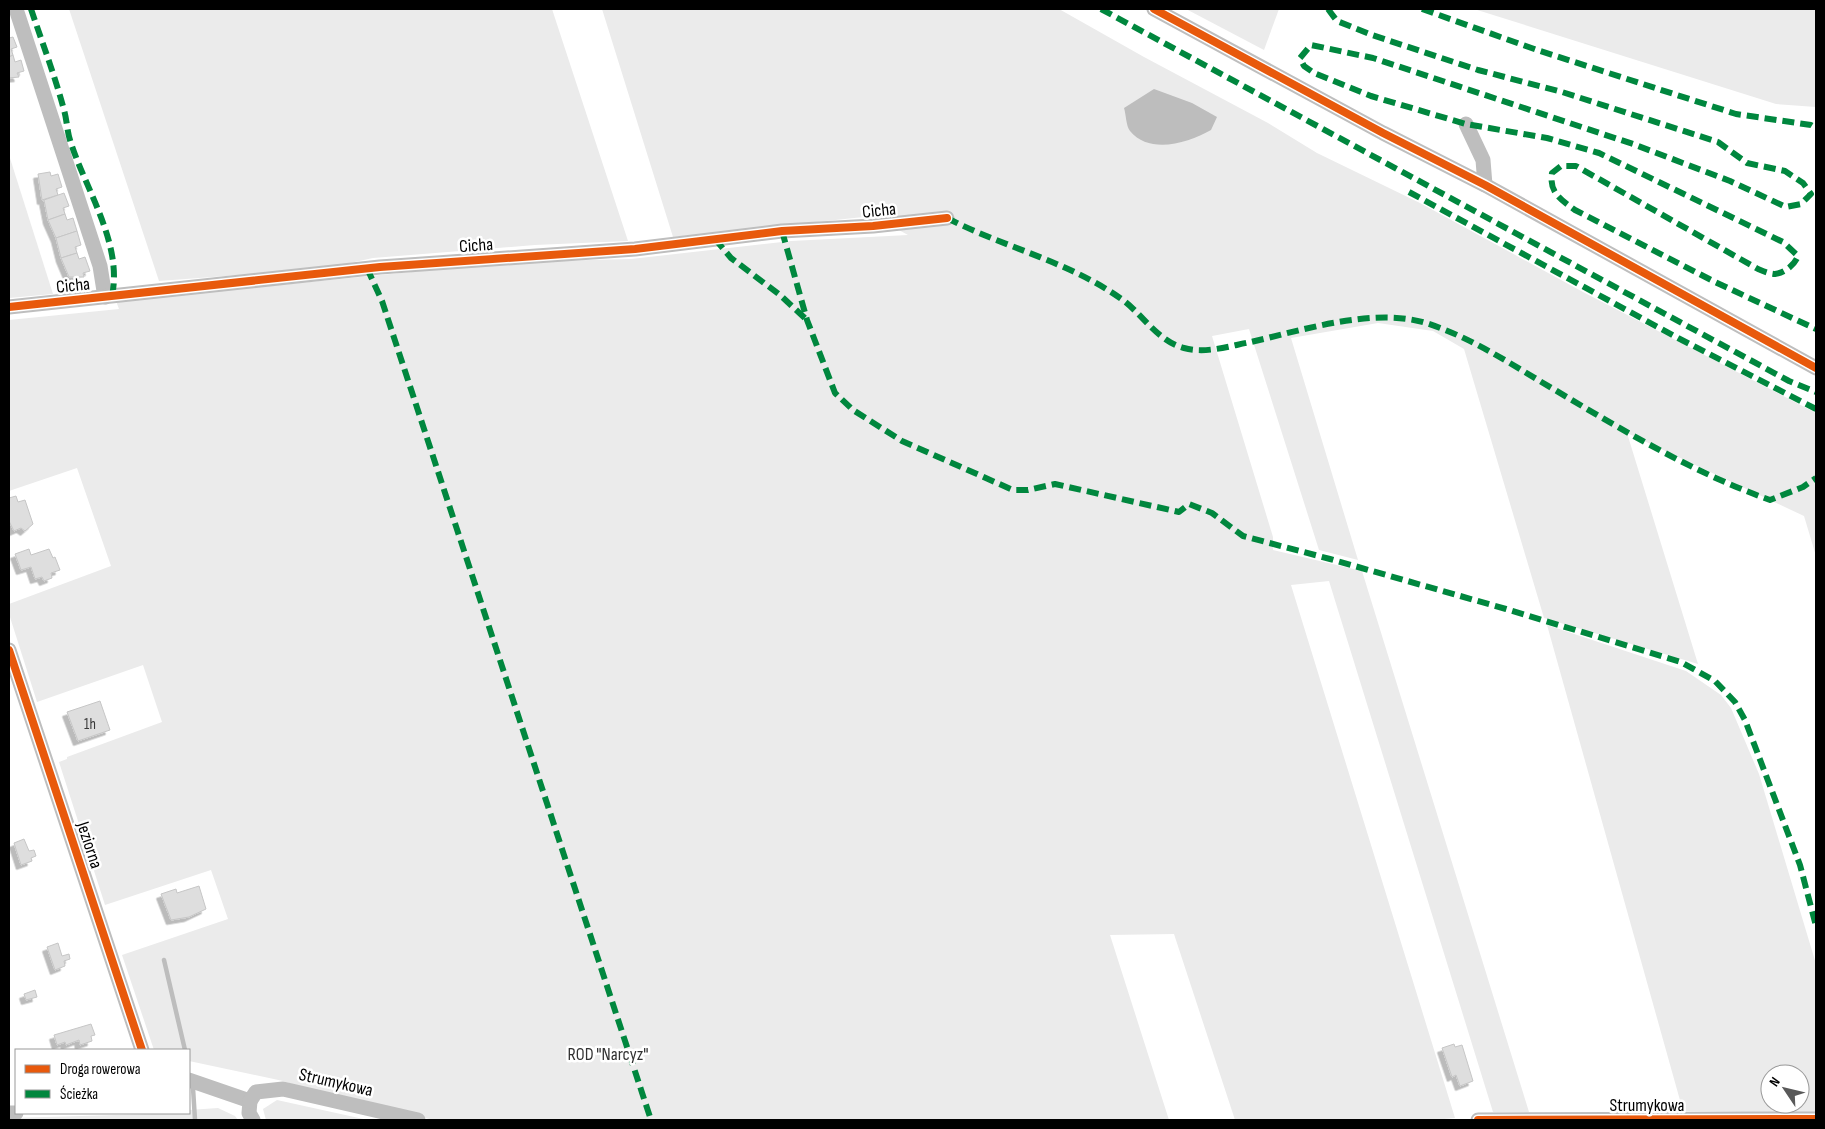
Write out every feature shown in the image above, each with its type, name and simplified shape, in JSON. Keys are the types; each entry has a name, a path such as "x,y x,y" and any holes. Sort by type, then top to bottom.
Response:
{"street":[{"path":"16,9 100,266 105,297"},
{"path":"1154,9 1383,133 1485,185 1816,368"},
{"path":"1466,124 1482,160 1485,172 1485,185"},
{"name":"Cicha","path":"9,307 373,267 635,249 782,231 873,226 947,218"},
{"name":"Jeziorna","path":"9,650 142,1049"},
{"path":"190,1080 250,1101 249,1113 253,1120"},
{"name":"Strumykowa","path":"250,1101 256,1092 283,1089 418,1120"},
{"name":"Strumykowa","path":"1478,1120 1816,1119"}],"green space":[{"path":"69,9 552,9 628,241 535,245 373,258 322,269 159,281"},
{"name":"ROD \"Narcyz\"","path":"602,9 1059,9 1268,123 1317,153 1420,203 1583,292 1816,413 1816,556 1804,516 1627,433 1698,664 1544,618 1464,349 1433,331 1378,323 1291,338 1358,560 1319,550 1249,329 1212,336 1273,537 1273,550 1362,571 1529,1112 1493,1112 1329,581 1291,585 1455,1118 1433,1120 1235,1120 1174,934 1110,935 1169,1120 434,1120 336,1098 283,1081 190,1061 190,1049 154,1049 122,955 228,919 211,870 105,905 59,762 67,759 67,757 162,722 143,665 37,702 9,614 9,604 111,566 77,468 9,491 9,320 119,309 116,301 512,262 631,259 791,241 908,235 873,216 673,237"},
{"path":"1186,9 1279,9 1264,50"},
{"path":"1474,9 1816,9 1816,107 1776,104"},
{"path":"9,155 53,294 9,298"},
{"path":"1547,625 1686,671 1721,695 1731,708 1759,774 1816,964 1816,1113 1810,1113 1810,1064 1760,1064 1760,1112 1683,1111"},
{"path":"277,1100 368,1120 266,1120 263,1109"},
{"path":"218,1108 235,1116 238,1120 9,1120 9,1118 190,1114 190,1110"}],"shaded area":[{"path":"1154,89 1192,103 1217,117 1211,130 1191,139 1169,144 1158,145 1138,138 1129,129 1124,108"}],"building":[{"path":"13,37 17,47 11,49 13,55 9,57 9,38"},
{"path":"13,55 15,62 21,60 24,71 17,73 19,77 9,78 9,57"},
{"path":"50,172 51,176 58,174 62,187 56,189 58,195 42,200 38,174"},
{"path":"64,193 69,206 63,208 65,214 48,220 44,200"},
{"path":"65,214 67,220 73,218 77,231 56,238 48,220"},
{"path":"77,231 81,245 75,247 77,253 61,258 56,238"},
{"path":"77,253 79,259 85,257 90,271 83,273 84,277 69,277 61,258"},
{"path":"16,496 18,502 25,500 33,524 25,531 21,528 14,531 9,521 9,498"},
{"path":"29,549 31,555 49,549 53,558 55,557 60,570 51,573 52,578 44,581 42,577 35,579 31,567 21,570 15,554"},
{"path":"100,701 110,730 78,741 67,712"},
{"path":"24,839 29,851 34,850 36,856 31,858 32,861 21,865 14,843"},
{"path":"199,886 206,909 189,917 171,920 161,894 176,889 177,893"},
{"path":"58,943 62,956 69,954 70,959 64,961 65,966 55,970 47,947"},
{"path":"35,990 37,997 26,1000 24,994"},
{"path":"91,1024 95,1035 91,1036 92,1041 80,1045 79,1040 66,1045 65,1042 57,1045 54,1035"},
{"path":"1454,1044 1455,1047 1462,1045 1473,1081 1460,1086 1456,1075 1452,1077 1442,1048"}],"waterway":[{"path":"164,960 185,1049"},
{"path":"193,1088 195,1120"}],"marked path":[{"path":"31,9 53,72 70,140 108,236 114,276 112,296"},
{"path":"1101,9 1789,381 1816,392"},
{"path":"1328,9 1337,21 1372,35 1478,70 1562,92 1718,142 1747,163 1785,171 1803,183 1811,194 1801,204 1786,207 1730,181 1633,144 1373,58 1311,45 1300,58 1304,66 1314,73 1371,96 1466,124 1547,138 1599,153 1783,242 1798,256 1797,259 1789,268 1782,272 1769,273 1758,269 1576,166 1561,166 1552,173 1554,190 1560,198 1575,210 1715,282 1816,329"},
{"path":"1422,9 1537,50 1736,114 1811,125 1816,128"},
{"path":"1409,192 1678,338 1816,409"},
{"path":"947,218 990,238 1057,264 1100,285 1128,304 1157,333 1184,348 1192,350 1218,349 1316,326 1361,319 1406,319 1426,323 1476,344 1660,450 1742,489 1770,500 1803,487 1816,478"},
{"path":"782,231 807,320 835,393 853,410 902,441 1013,490 1028,490 1055,484 1179,512 1189,504 1212,513 1243,536 1506,609 1681,662 1715,681 1735,702 1745,720 1800,865 1816,926"},
{"path":"715,239 731,258 780,295 807,320"},
{"path":"367,268 382,301 651,1120"}],"cycle path":[{"path":"1154,9 1383,133 1485,185 1816,368"},
{"path":"9,307 380,267 635,249 782,231 873,226 947,218"},
{"path":"9,650 142,1049"},
{"path":"1478,1120 1816,1119"}]}
